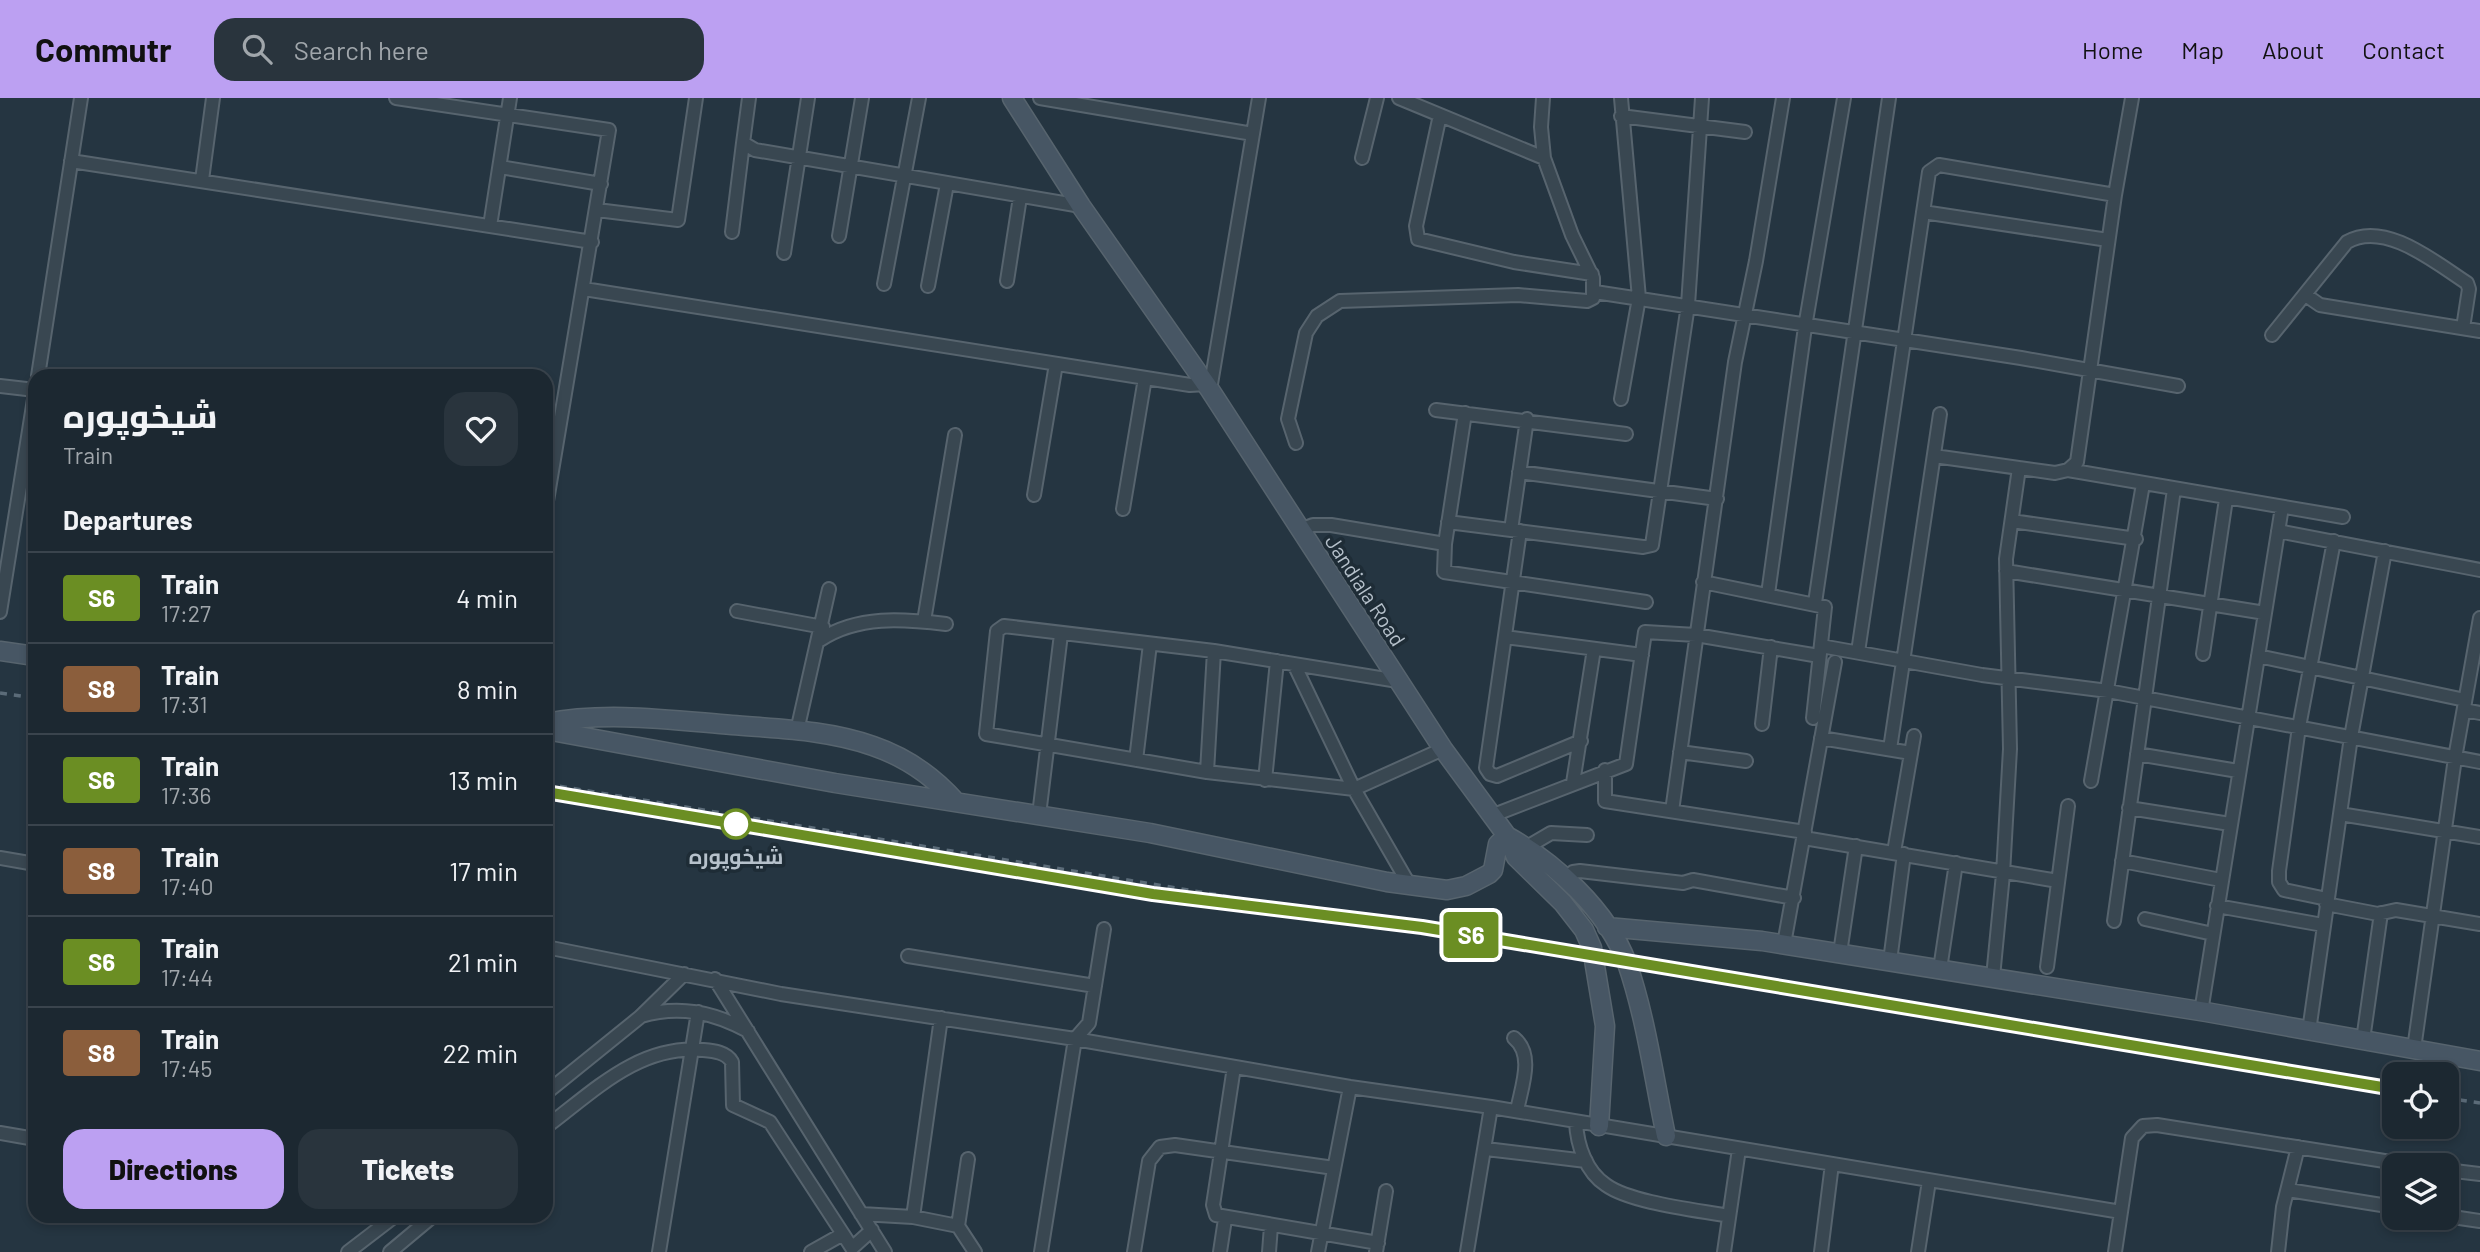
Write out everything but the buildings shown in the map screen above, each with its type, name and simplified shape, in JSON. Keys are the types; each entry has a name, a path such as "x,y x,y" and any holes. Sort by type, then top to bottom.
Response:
{"street":[{"path":"39,369 81,98"},
{"path":"202,180 213,98"},
{"path":"396,98 608,128 592,242 553,467"},
{"path":"490,226 510,98"},
{"path":"597,210 678,220 695,98"},
{"path":"732,232 749,98"},
{"path":"784,253 808,98"},
{"path":"839,236 862,98"},
{"path":"884,284 919,98"},
{"name":"Jandiala Road","path":"1012,98 1082,206 1208,387 1443,749 1507,836 1516,858 1563,903 1584,930 1592,948 1605,1026 1598,1126"},
{"path":"1040,98 1253,134"},
{"path":"584,289 1208,387 1259,98"},
{"path":"1362,158 1377,98"},
{"path":"1399,98 1544,158"},
{"path":"1544,98 1541,127 1544,158 1572,235 1592,274 1595,292"},
{"path":"1621,399 1639,298 1621,116 1622,98"},
{"path":"1448,522 1648,547 1653,542 1688,305 1702,98"},
{"path":"1672,811 1735,362 1746,316 1783,98"},
{"path":"1768,594 1805,327 1844,98"},
{"path":"1815,603 1889,98"},
{"path":"2068,470 2079,456 2108,240 2132,98"},
{"path":"1440,115 1416,226 1419,240 1514,262 1592,274"},
{"path":"1621,116 1745,132"},
{"path":"743,143 755,150 799,159 1082,206"},
{"path":"71,161 592,242"},
{"path":"1858,652 1929,172 1939,165 2115,195"},
{"path":"500,167 601,184"},
{"path":"928,286 947,184"},
{"path":"1007,281 1020,197"},
{"path":"1923,212 2108,240"},
{"path":"2272,335 2307,296 2341,249 2355,238 2365,236 2407,243 2468,284 2463,328"},
{"path":"1595,292 2178,386"},
{"path":"1296,443 1288,419 1306,333 1317,316 1328,307 1343,300 1518,295 1587,301 1595,292"},
{"path":"2307,296 2320,305 2480,331"},
{"path":"1034,495 1056,364"},
{"path":"1123,509 1145,378"},
{"path":"0,386 28,391"},
{"path":"1436,410 1527,419 1626,435"},
{"path":"1465,413 1445,544 1446,573 1646,602"},
{"path":"1890,749 1940,414"},
{"path":"1527,419 1519,472 1513,583 1485,762 1488,772 1497,776 1581,741"},
{"path":"924,621 955,435"},
{"path":"0,612 28,436"},
{"path":"1934,456 2055,473 2068,470 2343,517"},
{"path":"1993,977 2004,871 2010,749 2006,571 2020,468"},
{"path":"1519,472 1717,499"},
{"path":"2091,781 2124,590 2136,539 2143,484"},
{"path":"2114,921 2174,489"},
{"path":"2203,654 2226,499"},
{"path":"2202,1012 2238,771 2282,507"},
{"path":"2012,521 2136,539"},
{"path":"1300,530 1313,525 1331,525 1445,544"},
{"path":"2278,531 2480,570"},
{"path":"2334,541 2300,727 2279,882 2284,890 2327,902 2381,913 2391,910 2480,924"},
{"path":"2309,1031 2351,737 2385,551"},
{"path":"2006,571 2265,613"},
{"path":"1703,582 1823,605 1825,610 1813,718"},
{"path":"797,731 830,589"},
{"path":"737,611 821,633 889,619 946,624"},
{"path":"2414,1049 2455,758 2480,618"},
{"path":"1398,681 1214,651 1008,626 998,629 986,734 1207,772 1354,789 1443,749"},
{"path":"1491,816 1605,770 1622,766 1627,761 1645,632 1696,635 1771,648 1858,652 2007,678 2108,691 2480,762"},
{"path":"1039,815 1061,634"},
{"path":"1505,636 1642,655"},
{"path":"1136,760 1150,644"},
{"path":"1762,724 1771,648"},
{"path":"1573,783 1594,649"},
{"path":"0,651 28,655"},
{"path":"1207,772 1214,651"},
{"path":"2258,656 2362,678 2464,705 2480,713"},
{"path":"1265,780 1277,662"},
{"path":"1784,944 1835,662"},
{"path":"1294,664 1354,789 1410,886"},
{"path":"553,722 567,719 645,718 833,733 900,757 942,785 956,802"},
{"path":"553,731 1150,833 1410,886 1447,890 1466,886 1493,870 1498,844 1507,836 1527,847 1589,903 1607,927 1626,962 1666,1136"},
{"path":"1890,961 1899,853 1914,736"},
{"path":"1822,738 1911,752"},
{"path":"1680,752 1746,761"},
{"path":"2137,754 2238,771"},
{"path":"1605,770 1605,801 2058,881"},
{"path":"2047,967 2068,806"},
{"path":"2129,808 2230,824"},
{"path":"2340,814 2480,837"},
{"path":"1527,847 1551,833 1587,835"},
{"path":"1840,953 1856,846"},
{"path":"0,858 28,863"},
{"path":"2122,861 2221,880"},
{"path":"1940,969 1956,863"},
{"path":"1565,880 1573,872 1580,871 1683,883 1693,880 1794,898"},
{"path":"2217,906 2323,925"},
{"path":"2363,1041 2381,913"},
{"path":"2145,919 2213,934"},
{"path":"1607,927 1784,944 2202,1012 2480,1061"},
{"path":"1041,1252 1075,1039 1088,1023 1104,929"},
{"path":"553,948 781,994 1075,1039 1234,1068 1517,1111 2121,1212"},
{"path":"908,956 1095,986"},
{"path":"553,1087 640,1017 684,974"},
{"path":"715,979 885,1252"},
{"path":"640,1017 673,1010 698,1012 722,1018 748,1031"},
{"path":"659,1252 698,1012"},
{"path":"913,1217 941,1018"},
{"path":"1514,1038 1522,1045 1526,1056 1517,1111"},
{"path":"553,1122 604,1082 641,1059 660,1052 692,1049 722,1053 729,1057 733,1105 770,1122 852,1248 872,1230"},
{"path":"1234,1068 1213,1205 1216,1215 1226,1219 1322,1233 1377,1247 1386,1191"},
{"path":"1318,1252 1350,1087"},
{"path":"1467,1252 1492,1107"},
{"path":"1576,1122 1577,1142 1586,1161 1606,1185 1654,1203 1729,1216"},
{"path":"2115,1252 2132,1139 2143,1126 2157,1125 2382,1161"},
{"path":"0,1133 28,1138"},
{"path":"1134,1252 1149,1161 1160,1147 1175,1145 1334,1168"},
{"path":"2278,1252 2298,1147"},
{"path":"1486,1149 1586,1161"},
{"path":"1724,1252 1739,1149"},
{"path":"968,1159 958,1226 975,1252"},
{"path":"1821,1252 1832,1164"},
{"path":"2459,1172 2480,1174"},
{"path":"1918,1252 1928,1181"},
{"path":"2288,1189 2382,1205"},
{"path":"862,1214 913,1217 958,1226"},
{"path":"2459,1218 2480,1221"},
{"path":"1220,1252 1226,1219"},
{"path":"348,1252 386,1223"},
{"path":"390,1252 425,1223"},
{"path":"1269,1252 1271,1226"},
{"path":"811,1252 843,1234"}],"railway":[{"path":"0,693 28,697"},
{"path":"553,785 2382,1087"},
{"path":"1123,888 1181,897"},
{"path":"2459,1100 2480,1103"}],"train":[{"name":"S6","path":"553,793 1153,894 1335,914 1422,927 2382,1087"}],"place":[{"name":"شیخوپورہ","path":"736,824"}]}
